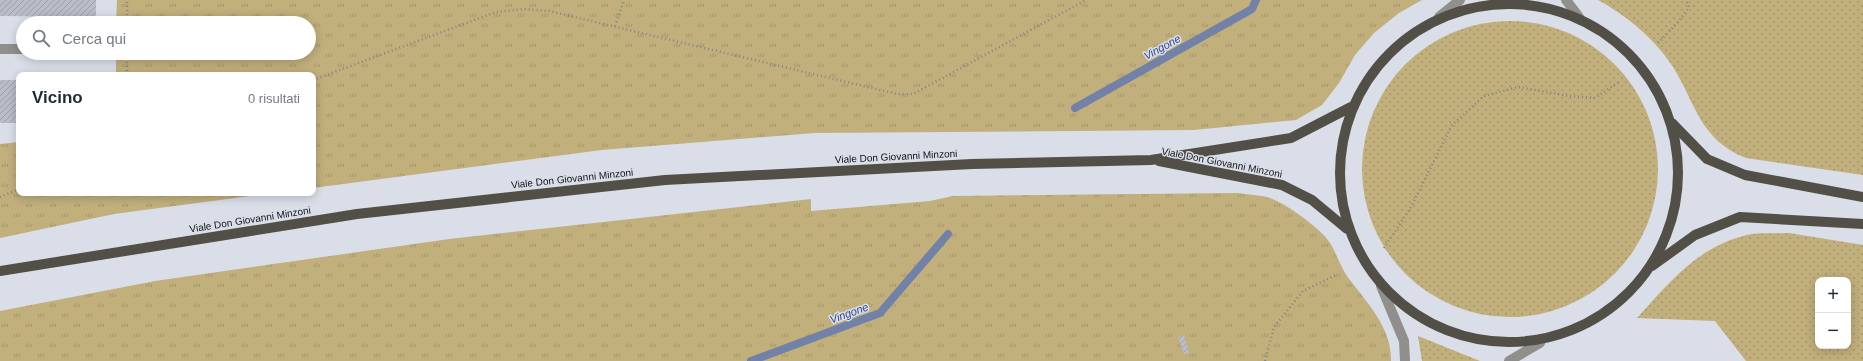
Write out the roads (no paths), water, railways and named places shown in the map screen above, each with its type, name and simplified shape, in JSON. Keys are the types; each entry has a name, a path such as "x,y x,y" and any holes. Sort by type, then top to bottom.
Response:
{"main road":[{"path":"1651,267 1672,222 1679,172 1672,123 1651,79 1620,43 1579,17 1533,4 1485,4 1439,17 1387,54 1351,108 1338,168 1347,229 1381,286 1426,323 1482,342 1540,343 1577,329 1614,307 1651,267 1695,235 1740,217 1863,224"},
{"name":"Viale Don Giovanni Minzoni","path":"0,271 357,214 665,180 972,164 1151,160 1291,138 1351,108"},
{"path":"1672,123 1707,159 1745,175 1863,197"},
{"name":"Viale Don Giovanni Minzoni","path":"1151,160 1282,185 1312,200 1347,229"}],"street":[{"path":"1439,17 1460,0"},
{"path":"1566,0 1579,17"},
{"path":"0,48 16,49"},
{"path":"1381,286 1404,341 1405,361"},
{"path":"1509,361 1540,343"}],"waterway":[{"name":"Vingone","path":"1075,108 1252,9 1256,0"},
{"name":"Vingone","path":"751,361 880,313 948,234"}]}
